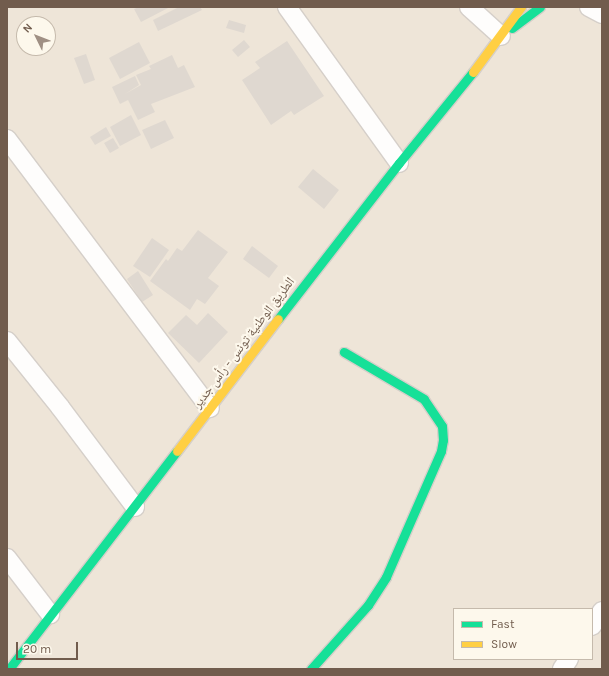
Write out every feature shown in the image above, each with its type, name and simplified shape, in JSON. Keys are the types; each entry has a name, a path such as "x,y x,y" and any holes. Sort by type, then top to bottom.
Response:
{"main road":[{"name":"الطريق الوطنية تونس - رأس جدير","path":"10,669 50,614 135,507 398,163 501,36 521,7"},
{"name":"الطريق الوطنية تونس - رأس جدير","path":"501,36 540,7"},
{"path":"311,669 368,605 386,577 441,452 443,440 442,426 424,399 344,352"}],"street":[{"path":"287,7 398,163"},
{"path":"469,7 501,36"},
{"path":"589,7 602,14"},
{"path":"7,139 210,408"},
{"path":"7,341 60,407 135,507"},
{"path":"7,558 50,614"},
{"path":"593,624 602,611"},
{"path":"562,669 568,660"}],"shaded area":[{"path":"7,7 602,7 602,669 7,669"}],"building":[{"path":"139,7 170,7 141,22 134,9"},
{"path":"179,7 200,7 202,10 158,31 153,20"},
{"path":"229,20 246,25 244,33 226,28"},
{"path":"244,40 250,47 238,57 232,50"},
{"path":"287,41 324,96 294,115 291,111 271,125 242,80 260,68 255,62"},
{"path":"139,42 150,63 120,79 109,58"},
{"path":"86,54 95,80 84,84 74,58"},
{"path":"172,55 178,68 184,65 195,87 151,104 155,112 138,120 128,100 120,104 112,87 135,76 139,85 125,94 141,85 136,75 151,69 149,66"},
{"path":"131,115 141,135 120,146 110,127"},
{"path":"165,120 174,138 151,149 142,130"},
{"path":"106,127 111,136 95,145 90,137"},
{"path":"113,138 119,148 110,153 104,143"},
{"path":"313,169 339,190 324,209 298,187"},
{"path":"198,230 228,252 208,278 219,286 205,304 197,299 190,310 150,281 166,259 168,261 177,248 182,251"},
{"path":"152,238 169,250 150,277 133,266"},
{"path":"252,246 278,266 269,278 243,259"},
{"path":"138,271 153,295 142,302 127,279"},
{"path":"208,313 228,332 199,363 168,333 186,315 197,325"}],"traffic: fast":[{"path":"512,28 540,7"},
{"path":"278,319 399,163 473,72"},
{"path":"311,669 368,605 386,577 441,451 443,440 442,426 424,399 344,352"},
{"path":"9,669 177,451"}],"traffic: slow":[{"path":"473,72 521,7"},
{"path":"177,451 278,319"}]}
